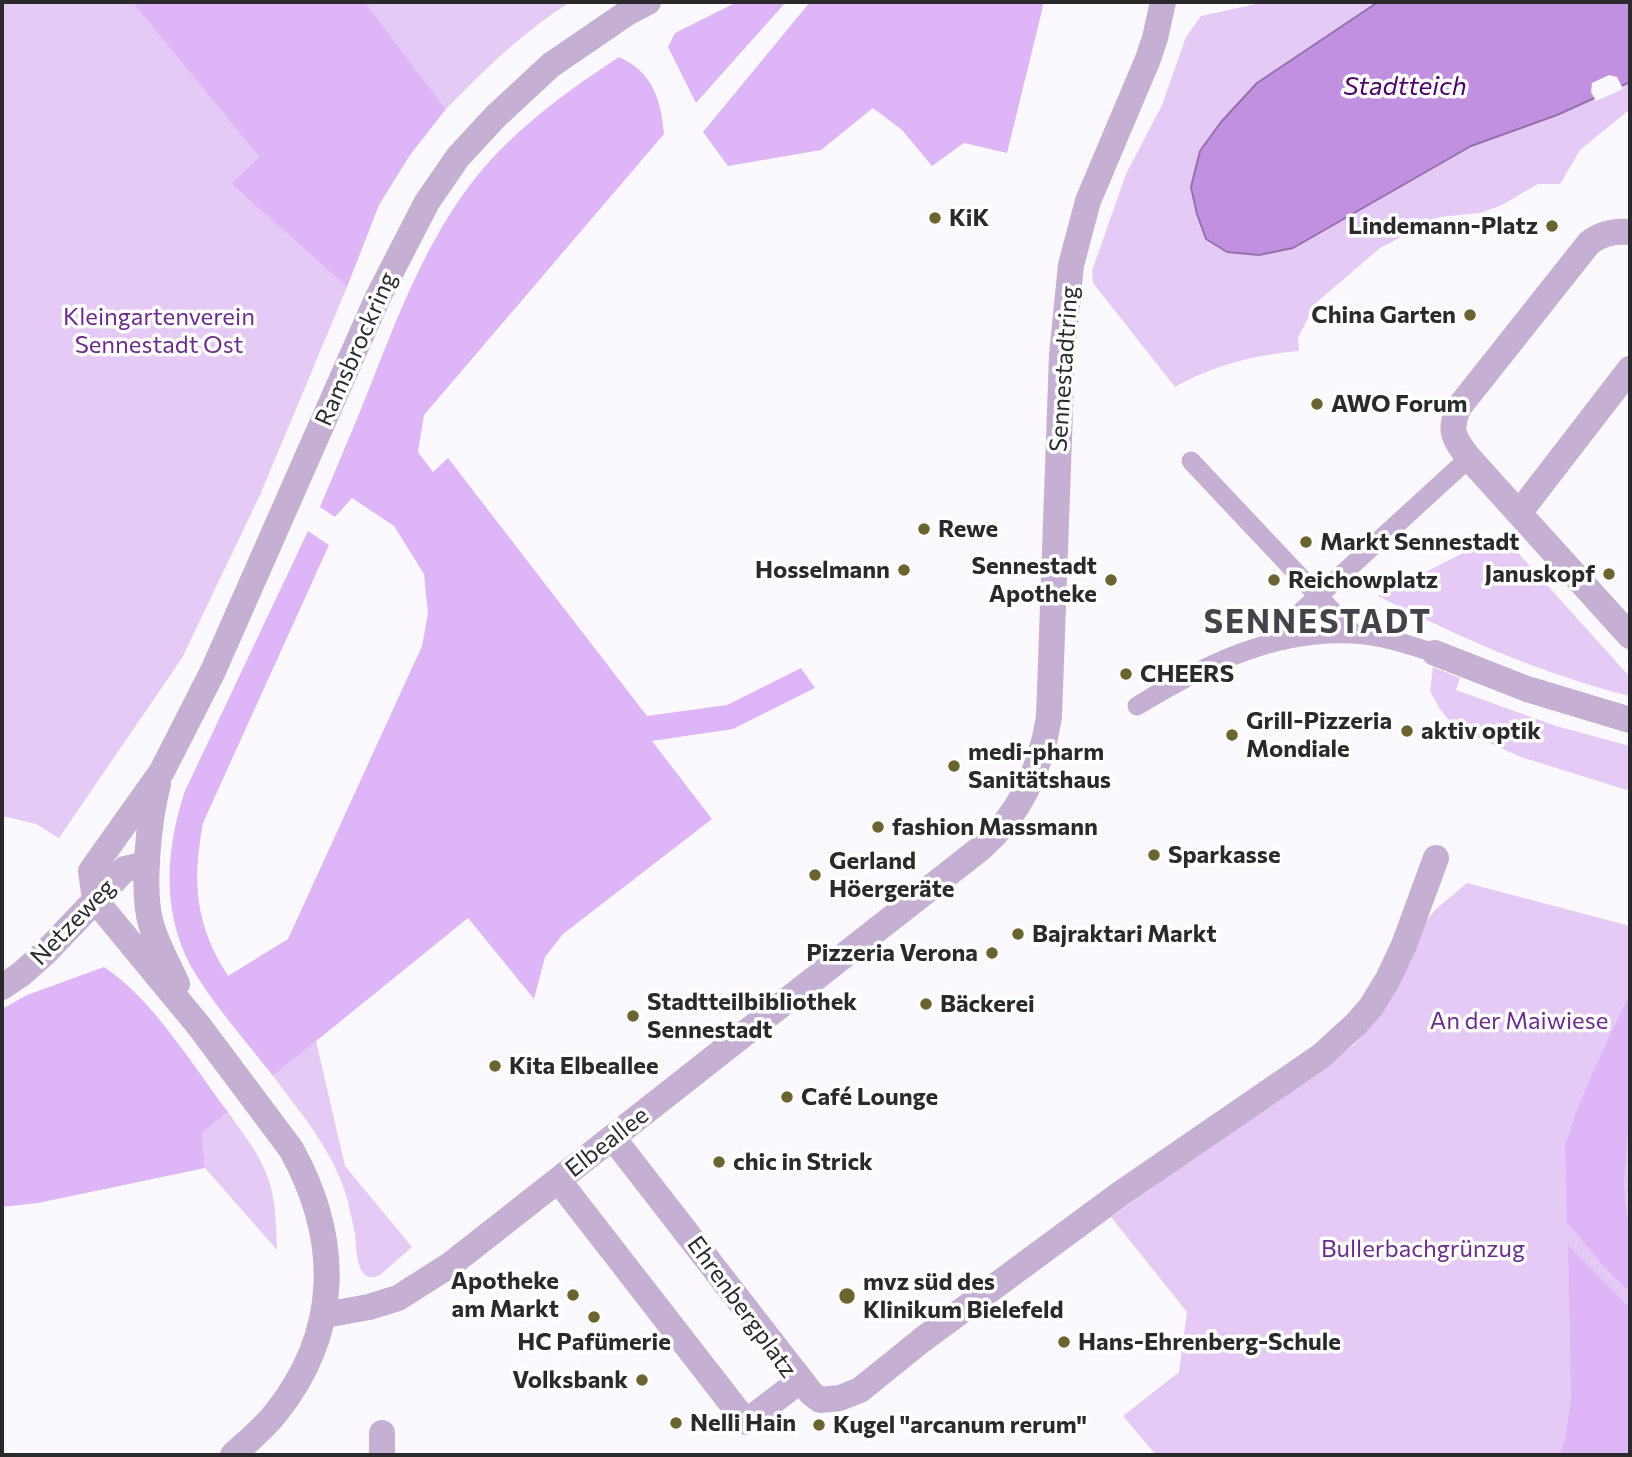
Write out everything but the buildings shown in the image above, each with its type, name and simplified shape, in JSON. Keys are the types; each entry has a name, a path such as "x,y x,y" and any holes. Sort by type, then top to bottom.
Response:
{"street":[{"name":"Ramsbrockring","path":"325,1315 325,1242 315,1202 302,1169 278,1131 198,1026 95,900 91,871 162,771 213,671 379,297 426,202 458,157 486,126 551,65 627,13 648,2"},
{"name":"Sennestadtring","path":"1042,751 1051,703 1061,368 1071,265 1088,201 1148,59 1163,2"},
{"path":"1630,232 1613,232 1598,236 1589,243 1460,407 1453,420 1453,433 1469,458 1630,636"},
{"path":"1519,513 1630,369"},
{"path":"1266,644 1469,458"},
{"path":"1191,461 1354,634"},
{"path":"1137,706 1200,669 1266,644 1304,635 1354,634 1392,640 1435,653 1527,689 1630,720"},
{"name":"Elbeallee","path":"325,1315 369,1307 398,1298 425,1283 613,1138 995,836 1019,805 1042,751"},
{"name":"Ramsbrockring","path":"162,771 153,806 147,864 150,921 156,941 198,1026"},
{"path":"801,1380 820,1400 840,1398 860,1390 922,1340 1120,1194 1321,1056 1371,1007 1388,979 1404,945 1436,858"},
{"name":"Netzeweg","path":"2,987 45,953 125,869 147,864"},
{"name":"Ehrenbergplatz","path":"558,1180 746,1422 801,1380 613,1138"},
{"path":"233,1455 273,1418 288,1398 314,1348 325,1315"}],"green space":[{"name":"Kleingartenverein Sennestadt Ost","path":"2,2 132,2 259,157 232,185 347,287 260,495 182,658 59,838 36,824 2,816"},
{"path":"365,2 570,2 505,52 446,109"},
{"path":"1265,2 1378,2 1257,83 1221,122 1200,151 1293,248 1471,146 1557,115 1630,82 1630,109 1580,150 1560,184 1538,184 1502,205 1480,213 1440,217 1380,248 1317,302 1298,337 1299,351 1235,362 1175,387 1093,283 1092,271 1126,174 1162,105 1186,37 1201,16"},
{"path":"1501,534 1630,677 1630,696 1533,666 1439,626 1378,596"},
{"path":"1433,667 1460,678 1456,690 1556,726 1630,746 1630,791 1521,757 1454,727 1430,691"},
{"name":"Bullerbachgrünzug","path":"1467,883 1630,926 1630,1455 1156,1455 1123,1416 1179,1372 1187,1312 1111,1217 1354,1045 1383,1011 1424,924 1436,909"},
{"path":"316,1041 345,1166 412,1247 380,1275 372,1277 362,1271 343,1184 327,1151 273,1076"},
{"path":"228,1112 265,1169 274,1205 277,1250 205,1168 202,1133"}],"shaded area":[{"path":"132,2 365,2 446,109 410,155 379,205 347,287 231,184 259,157"},
{"path":"737,2 786,2 696,103 668,47 675,33"},
{"path":"810,2 1044,2 1007,153 964,143 932,166 902,130 873,108 821,150 728,166 703,132"},
{"path":"619,57 640,71 653,88 664,134 424,415 418,452 433,472 448,458 647,716 727,705 801,668 815,688 733,729 652,741 712,819 563,934 545,957 534,999 468,918 273,1076 198,978 177,933 172,910 170,862 185,791 308,531 329,545 203,823 197,884 199,902 209,939 228,976 288,939 422,646 428,614 424,574 394,526 352,498 335,517 320,507 404,303 444,224 492,158 543,111"},
{"path":"104,967 122,980 155,1014 228,1112 202,1133 205,1168 38,1203 2,1207 2,1009 27,995"},
{"path":"1630,993 1630,1120 1624,1183 1630,1231 1630,1292 1607,1270 1567,1223 1565,1146 1592,1074"},
{"path":"1568,1245 1630,1308 1629,1455 1559,1455 1565,1440 1571,1401"}],"water":[{"name":"Stadtteich","path":"1378,2 1630,2 1630,82 1557,115 1471,146 1293,248 1259,255 1227,252 1206,239 1191,187 1200,151 1221,122 1257,83"}],"pier":[{"path":"1609,75 1617,77 1623,89 1596,101 1591,92 1592,83"}],"place":[{"name":"KiK","path":"935,218"},
{"name":"Lindemann-Platz","path":"1552,226"},
{"name":"China Garten","path":"1470,315"},
{"name":"AWO Forum","path":"1317,404"},
{"name":"Rewe","path":"924,529"},
{"name":"Markt Sennestadt","path":"1306,542"},
{"name":"Hosselmann","path":"904,570"},
{"name":"Januskopf","path":"1609,574"},
{"name":"Sennestadt Apotheke","path":"1111,580"},
{"name":"Reichowplatz","path":"1274,580"},
{"name":"CHEERS","path":"1126,674"},
{"name":"aktiv optik","path":"1407,731"},
{"name":"Grill-Pizzeria Mondiale","path":"1232,735"},
{"name":"medi-pharm Sanitätshaus","path":"954,766"},
{"name":"fashion Massmann","path":"878,827"},
{"name":"Sparkasse","path":"1154,855"},
{"name":"Gerland Höergeräte","path":"815,875"},
{"name":"Bajraktari Markt","path":"1018,934"},
{"name":"Pizzeria Verona","path":"992,953"},
{"name":"Bäckerei","path":"926,1004"},
{"name":"Stadtteilbibliothek Sennestadt","path":"633,1016"},
{"name":"Kita Elbeallee","path":"495,1066"},
{"name":"Café Lounge","path":"787,1097"},
{"name":"chic in Strick","path":"719,1162"},
{"name":"Apotheke am Markt","path":"573,1295"},
{"name":"mvz süd des Klinikum Bielefeld","path":"847,1296"},
{"name":"HC Pafümerie","path":"594,1317"},
{"name":"Hans-Ehrenberg-Schule","path":"1064,1342"},
{"name":"Volksbank","path":"642,1380"},
{"name":"Nelli Hain","path":"676,1423"},
{"name":"Kugel \"arcanum rerum\"","path":"819,1425"}],"district":[{"name":"SENNESTADT","path":"1318,622"}],"park label":[{"name":"An der Maiwiese","path":"1519,1021"}]}
